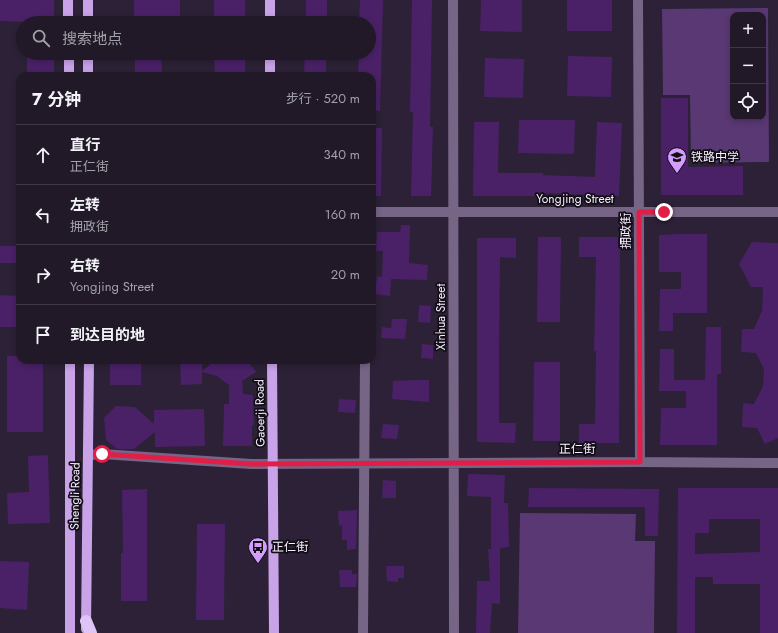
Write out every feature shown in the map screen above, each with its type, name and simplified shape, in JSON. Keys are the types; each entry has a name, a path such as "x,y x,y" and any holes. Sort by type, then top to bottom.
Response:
{"highway":[{"path":"86,627 91,633"}],"main road":[{"path":"68,0 68,16"},
{"path":"88,0 88,16"},
{"path":"270,0 270,16"},
{"path":"69,60 69,72"},
{"path":"88,60 88,72"},
{"path":"270,60 270,72"},
{"name":"Shengli Road","path":"70,364 70,633"},
{"name":"Shengli Road","path":"86,627 89,364"},
{"name":"Gaoerji Road","path":"272,364 274,464 274,633"}],"street":[{"name":"Xinhua Street","path":"453,0 455,462 454,633"},
{"name":"拥政街","path":"638,0 640,462"},
{"name":"Yongjing Street","path":"376,212 778,212"},
{"path":"363,633 365,364"},
{"name":"正仁街","path":"89,456 102,454 251,464 455,462 778,463"}],"shaded area":[{"path":"768,8 769,162 691,163 690,95 663,95 662,9"},
{"path":"520,513 636,514 635,541 655,541 654,633 518,633"}],"building":[{"path":"0,0 54,0 54,16 16,16 16,22 0,21"},
{"path":"134,0 180,0 180,16 134,16"},
{"path":"214,0 245,0 245,16 214,16"},
{"path":"306,0 327,0 327,16 306,16"},
{"path":"360,0 383,0 380,111 376,110 376,72 358,72 359,60 376,60 376,16 359,16"},
{"path":"412,0 432,0 430,127 433,127 431,196 411,196 413,112 410,112"},
{"path":"481,0 522,0 522,32 480,31"},
{"path":"567,0 612,0 612,31 567,31"},
{"path":"568,56 612,57 611,97 567,96"},
{"path":"485,58 524,59 523,98 484,97"},
{"path":"27,60 54,60 54,72 27,72"},
{"path":"135,60 161,60 162,72 135,72"},
{"path":"214,60 245,60 245,72 215,72"},
{"path":"305,60 326,60 326,72 304,72"},
{"path":"661,98 688,98 688,167 743,166 743,195 661,195"},
{"path":"519,120 575,120 574,154 518,153"},
{"path":"474,122 499,122 498,173 543,173 543,175 595,177 597,122 622,123 619,196 543,193 543,196 473,196"},
{"path":"376,128 382,128 381,196 376,196"},
{"path":"401,225 410,225 409,263 428,265 427,280 391,279 390,296 376,294 377,276 382,277 383,251 376,251 377,232 400,232"},
{"path":"707,234 707,313 673,313 673,331 659,331 660,289 681,289 681,272 659,272 659,235"},
{"path":"538,237 561,237 560,322 537,322"},
{"path":"579,237 620,237 619,443 579,443 579,424 595,424 596,351 594,351 596,257 579,257"},
{"path":"477,238 516,238 516,258 500,257 499,354 499,423 516,423 515,443 477,442"},
{"path":"752,242 778,243 778,438 765,444 757,428 742,427 743,403 754,404 763,386 764,369 756,353 741,352 742,329 754,329 762,311 763,287 751,287 739,264"},
{"path":"0,246 16,246 16,263 0,263"},
{"path":"0,295 16,296 16,327 0,327"},
{"path":"419,305 431,306 430,323 418,322"},
{"path":"392,319 407,319 405,339 381,338 382,327 391,328"},
{"path":"706,327 721,327 721,374 717,374 717,445 660,445 661,408 686,408 686,391 659,391 660,349 674,349 674,380 705,380"},
{"path":"422,344 433,345 433,359 421,358"},
{"path":"7,356 16,356 16,364 43,364 43,432 7,432"},
{"path":"534,362 560,362 560,441 533,441"},
{"path":"110,364 141,364 141,385 110,385"},
{"path":"180,364 202,364 202,371 211,364 250,364 256,372 242,381 243,394 253,395 254,425 252,425 252,446 223,446 224,404 229,404 229,385 217,376 202,372 202,384 181,385"},
{"path":"429,380 429,402 392,399 393,381"},
{"path":"339,399 356,400 355,413 338,412"},
{"path":"116,406 135,407 154,424 154,410 204,409 205,446 155,447 155,432 134,449 117,449 106,440 104,418"},
{"path":"383,424 399,425 397,439 381,438"},
{"path":"48,455 50,523 8,524 7,493 29,492 28,456"},
{"path":"468,474 505,475 504,503 508,503 509,547 500,548 500,604 492,603 490,633 476,633 477,581 490,581 488,549 491,549 491,497 467,496"},
{"path":"383,480 396,481 396,498 382,498"},
{"path":"529,488 659,489 658,536 645,536 645,507 528,507"},
{"path":"678,488 778,488 778,633 760,633 760,584 713,584 713,577 695,577 695,633 677,633","holes":["709,519 760,519 760,552 695,554 695,533 709,533"]},
{"path":"147,489 147,601 121,601 121,553 123,553 122,490"},
{"path":"357,510 356,549 347,550 347,540 342,540 342,525 339,526 338,511"},
{"path":"197,524 225,524 224,620 196,620"},
{"path":"0,561 29,562 27,610 0,608"},
{"path":"386,566 404,566 404,578 398,578 398,582 387,581"},
{"path":"339,570 352,570 352,574 357,574 356,587 340,587"}],"place":[{"name":"铁路中学","path":"677,174"},
{"name":"正仁街","path":"258,564"}],"route":[{"path":"102,454 251,464 640,462 639,212 664,212"}]}
